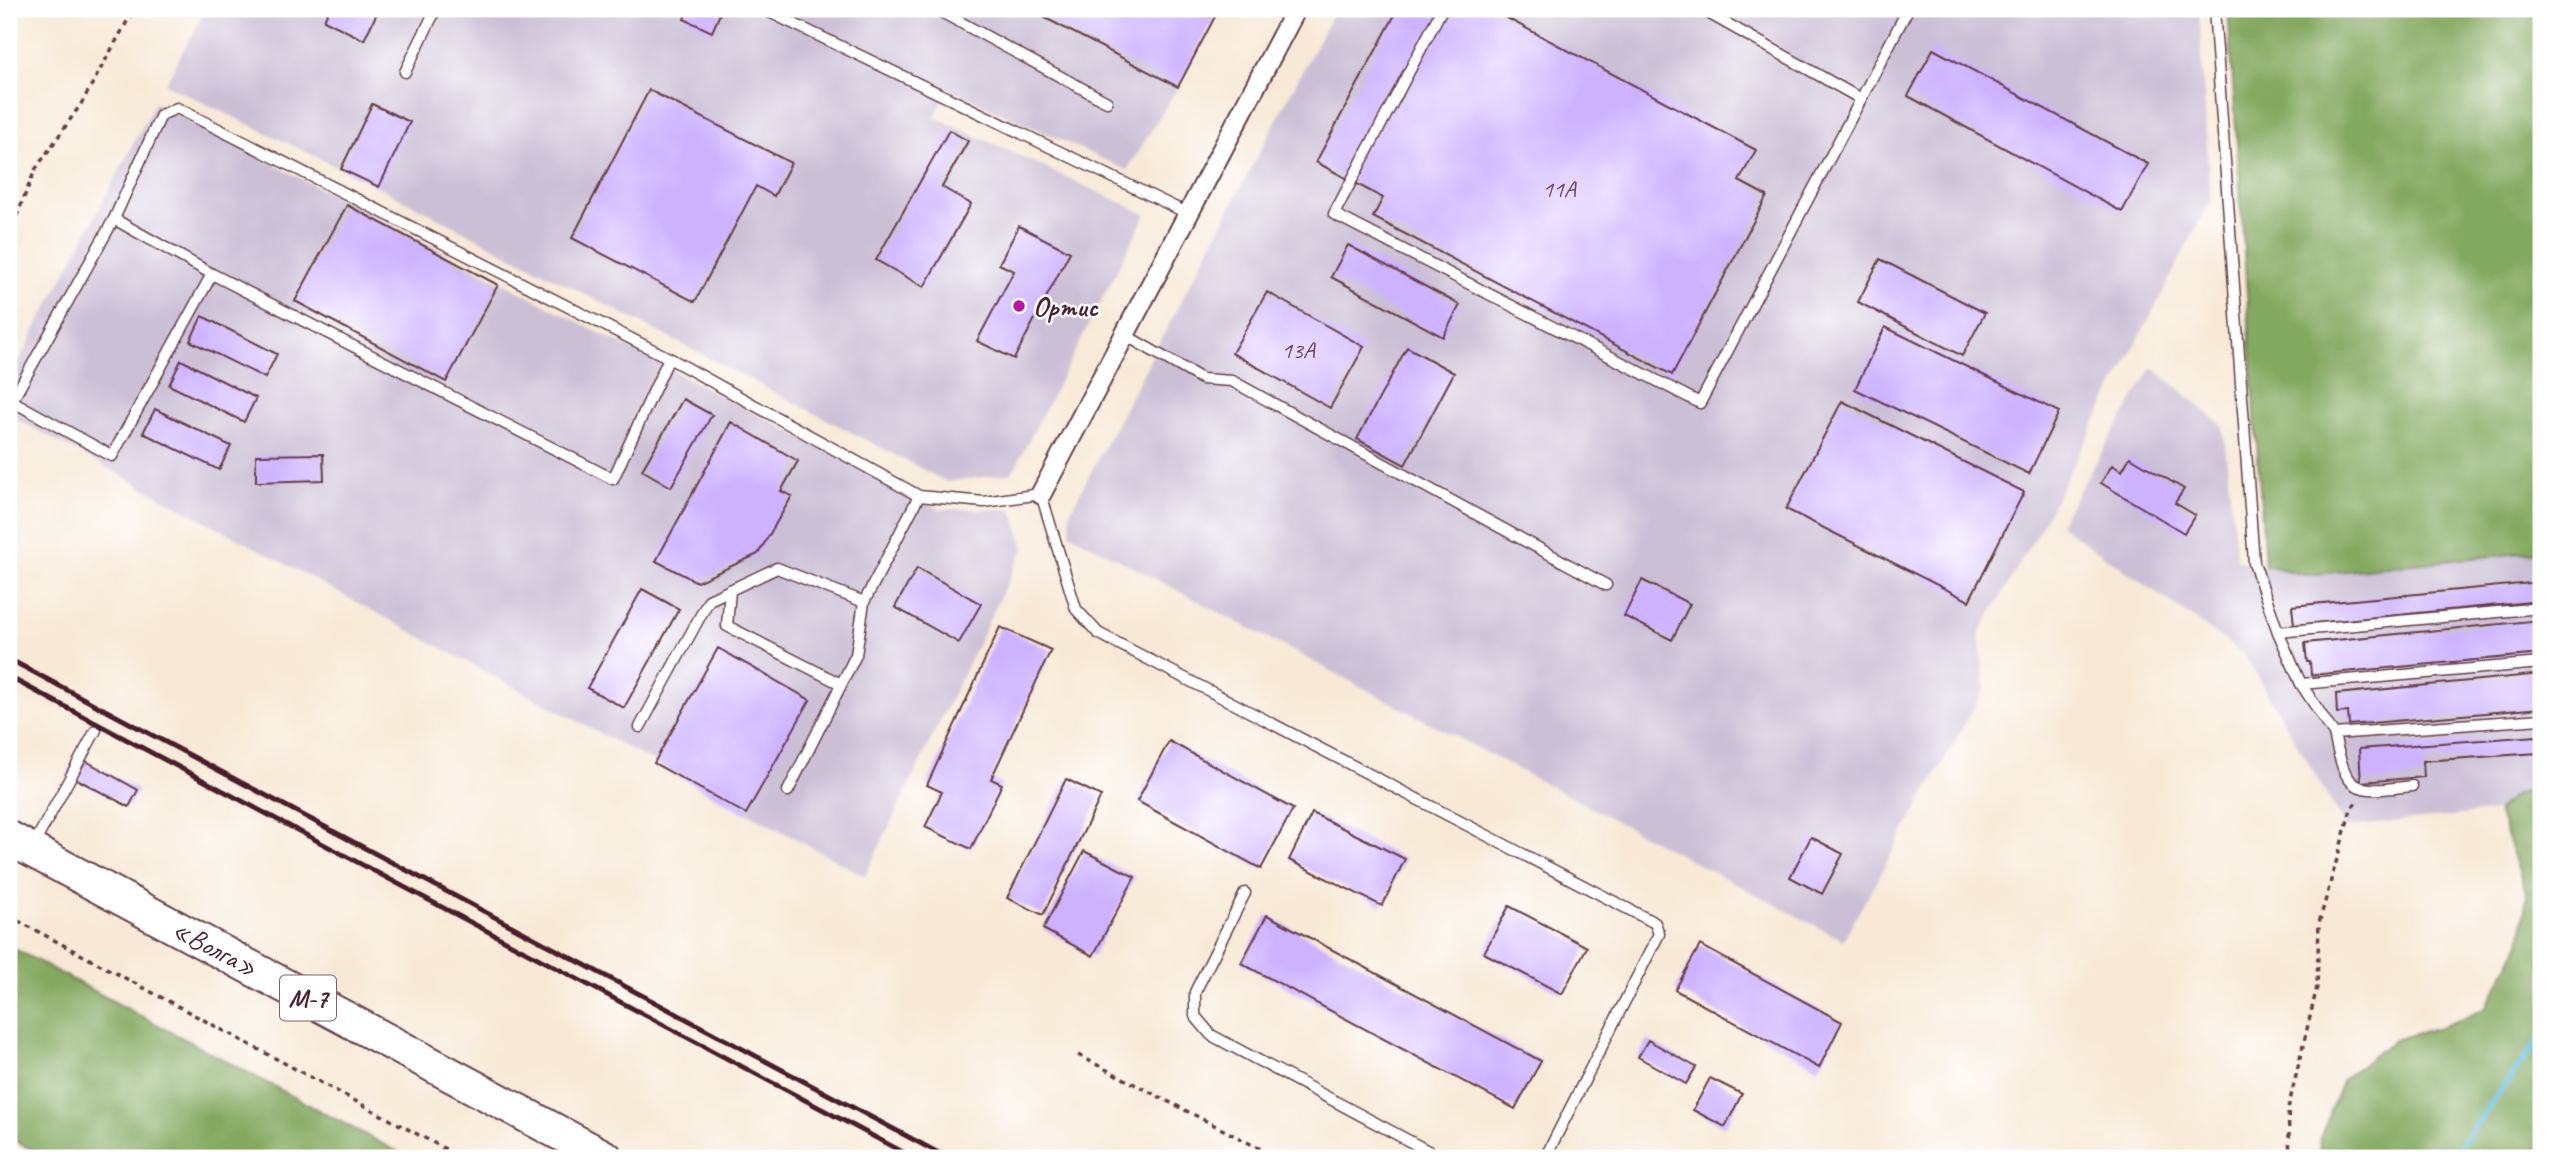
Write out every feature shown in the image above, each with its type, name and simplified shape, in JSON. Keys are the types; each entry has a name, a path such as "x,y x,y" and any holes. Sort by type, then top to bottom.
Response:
{"highway":[{"name":"«Волга»","path":"20,844 606,1158"}],"street":[{"path":"1041,494 1296,9"}],"lane":[{"path":"405,72 436,9"},
{"path":"763,9 1189,214"},
{"path":"936,9 1107,102"},
{"path":"1443,9 1334,214 1700,403 1908,9"},
{"path":"1701,9 1861,99"},
{"path":"2214,9 2254,563 2278,632 2301,684 2334,734 2341,768 2348,782 2365,790 2412,786"},
{"path":"212,274 112,456 12,401 114,219 161,115 177,108 669,358 919,496 984,502 1041,494 1076,609 1098,632 1655,923 1659,934 1545,1158"},
{"path":"114,219 212,274 614,479 669,358"},
{"path":"1125,335 1202,379 1232,381 1605,585"},
{"path":"788,790 856,655 864,602 919,496"},
{"path":"640,727 709,600 777,568 864,602"},
{"path":"730,590 727,626 841,684"},
{"path":"2278,632 2541,608"},
{"path":"2301,684 2541,663"},
{"path":"2334,734 2541,719"},
{"path":"20,844 96,730"},
{"path":"1245,893 1195,992 1195,1016 1211,1035 1441,1158"}],"path":[{"path":"9,235 35,170 81,104 134,9"},
{"path":"2290,1158 2288,1109 2317,986 2319,923 2351,809 2365,790"},
{"path":"9,916 462,1158"},
{"path":"1078,1055 1278,1158"}],"shaded area":[{"path":"206,9 1219,9 1178,87 1127,170 948,89 935,117 1146,214 1012,473 947,482 379,187 165,84"},
{"path":"1335,9 2199,9 2210,201 2043,523 1979,635 1985,688 1843,940 1070,534 1070,512"},
{"path":"155,103 940,509 1012,509 1024,548 865,876 9,415 9,380"},
{"path":"2153,367 2223,426 2237,560 2306,575 2541,551 2541,785 2513,796 2498,811 2346,827 2244,654 2059,524"}],"green space":[{"path":"2228,9 2541,9 2541,551 2306,575 2265,565"},
{"path":"2541,785 2541,1158 2319,1158 2320,1139 2343,1079 2394,1040 2444,1026 2486,1008 2520,944 2527,895 2498,811 2513,796"},
{"path":"9,946 409,1158 48,1158 9,1138"}],"building":[{"path":"329,9 379,9 364,40 324,20"},
{"path":"688,9 722,9 712,32 684,19"},
{"path":"1028,9 1219,9 1178,87"},
{"path":"1398,9 1490,9 1756,150 1739,181 1767,196 1672,375 1373,217 1383,198 1316,162"},
{"path":"1933,49 2148,164 2122,212 1908,96"},
{"path":"649,90 791,163 774,196 756,186 695,302 572,238"},
{"path":"372,104 410,122 379,187 341,169"},
{"path":"949,130 968,141 942,187 971,204 924,287 876,260"},
{"path":"347,205 498,285 446,382 295,301"},
{"name":"Ортис","path":"1019,226 1070,252 1014,359 977,341 1014,271 999,264"},
{"path":"1348,245 1460,305 1443,337 1331,277"},
{"path":"1880,259 1985,313 1962,356 1858,302"},
{"path":"1267,292 1364,347 1330,408 1232,353"},
{"path":"202,316 277,354 265,378 190,341"},
{"path":"1885,327 2059,412 2029,474 1855,389"},
{"path":"1407,347 1454,373 1405,465 1357,439"},
{"path":"181,360 256,398 244,422 169,385"},
{"path":"683,399 712,415 671,487 642,470"},
{"path":"1842,401 2024,492 1969,601 1786,509"},
{"path":"155,409 231,446 219,470 143,433"},
{"path":"731,422 798,461 781,491 792,496 758,554 697,582 656,561"},
{"path":"323,454 324,480 256,482 256,455"},
{"path":"2130,457 2184,489 2175,503 2195,515 2184,533 2101,483 2112,465 2122,471"},
{"path":"917,568 981,604 959,643 895,607"},
{"path":"1642,580 1690,604 1672,640 1624,616"},
{"path":"2541,582 2541,601 2294,625 2292,606"},
{"path":"642,589 679,609 624,708 587,688"},
{"path":"2541,620 2541,654 2311,675 2310,662 2307,662 2305,643"},
{"path":"1000,627 1051,650 991,779 1002,784 971,849 925,827 942,792 927,785"},
{"path":"718,648 810,700 746,814 654,763"},
{"path":"2541,674 2541,708 2349,725 2348,712 2337,713 2336,694"},
{"path":"2536,736 2538,753 2423,761 2424,777 2361,782 2359,749"},
{"path":"1169,741 1293,809 1261,869 1137,801"},
{"path":"77,756 138,790 129,807 67,774"},
{"path":"1066,779 1101,796 1043,915 1007,898"},
{"path":"1312,813 1405,859 1382,906 1289,860"},
{"path":"1811,837 1843,854 1822,894 1790,877"},
{"path":"1084,851 1135,877 1093,956 1043,929"},
{"path":"1509,906 1587,947 1562,994 1484,953"},
{"path":"1267,915 1541,1061 1515,1109 1241,963"},
{"path":"1700,945 1842,1022 1819,1068 1675,990"},
{"path":"1648,1040 1696,1067 1686,1084 1638,1057"},
{"path":"1710,1078 1742,1094 1725,1127 1693,1110"}],"waterway":[{"path":"2451,1158 2541,1037"}],"railway":[{"path":"9,659 948,1158"},
{"path":"9,677 914,1158"}],"place":[{"name":"Ортис","path":"1019,306"}]}
